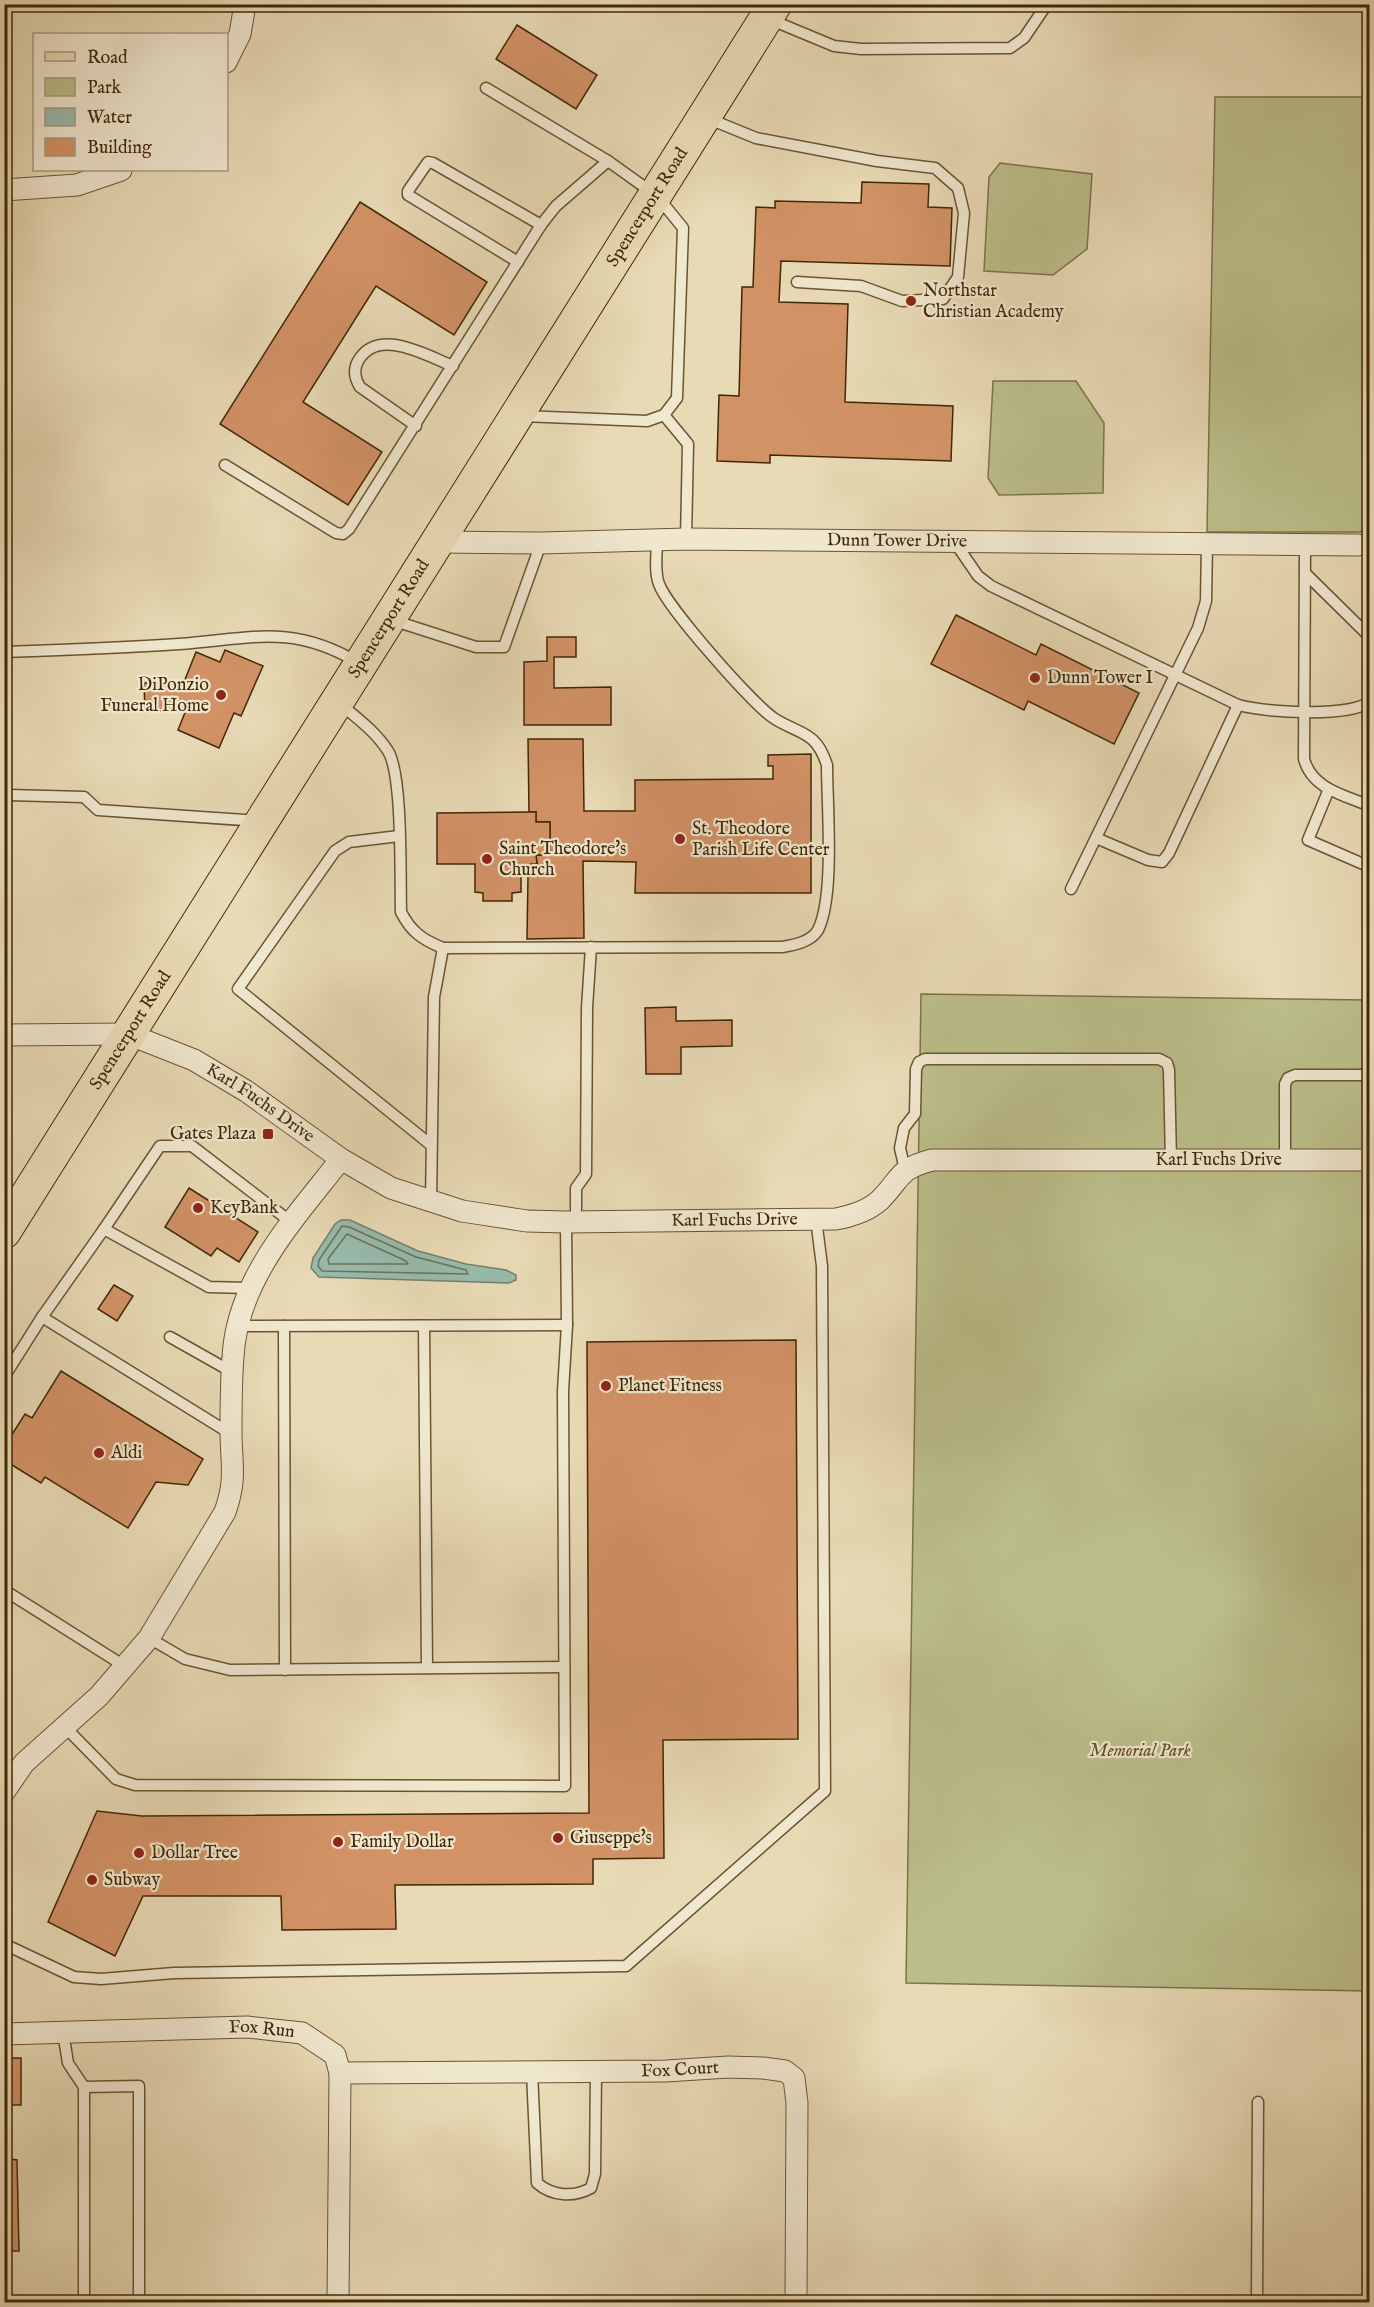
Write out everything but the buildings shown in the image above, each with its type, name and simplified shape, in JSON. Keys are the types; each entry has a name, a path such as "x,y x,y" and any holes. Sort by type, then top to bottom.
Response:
{"main road":[{"name":"Spencerport Road","path":"4,1232 336,701 657,196 770,11"}],"street":[{"path":"228,58 240,34 245,4"},
{"path":"4,190 77,186 118,171"},
{"name":"Dunn Tower Drive","path":"437,542 541,543 686,538 1358,545"},
{"path":"4,1035 128,1034"},
{"name":"Karl Fuchs Drive","path":"128,1034 194,1060 246,1091 341,1159 391,1188 431,1202 496,1217 571,1222 836,1219 866,1210 880,1200 905,1170 932,1160 1370,1160"},
{"path":"4,1792 24,1763 66,1728 126,1667 149,1638 225,1512 233,1490 231,1434 233,1353 248,1288 291,1222 341,1159"},
{"name":"Fox Run","path":"4,2034 247,2027 302,2032 335,2055 340,2073"},
{"name":"Fox Court","path":"340,2073 763,2068 785,2071 794,2078 797,2103 796,2302"},
{"path":"338,2302 340,2073"}],"lane":[{"path":"770,11 834,46 861,49 1010,48 1024,38 1047,4"},
{"path":"486,88 608,161 657,196 683,228 677,398 664,415 647,421 516,416"},
{"path":"704,117 756,138 877,161 934,168 958,188 964,213 958,277 943,299 902,301 861,285 797,282"},
{"path":"225,465 336,532 343,534 349,529 416,426 541,225 556,206 608,161"},
{"path":"518,262 408,195 408,191 429,162 433,163 541,225"},
{"path":"416,426 360,387 356,380 355,369 358,360 367,351 390,344 453,366"},
{"path":"664,415 688,444 686,538"},
{"path":"336,701 370,728 390,753 397,776 402,912 409,927 422,940 443,948 782,947 800,944 817,932 827,901 827,765 822,748 810,735 774,719 675,612 658,583 657,539"},
{"path":"954,540 978,576 990,586 1238,705 1259,711 1349,711 1370,702"},
{"path":"389,619 476,647 504,647 541,543"},
{"path":"1071,889 1197,628 1206,601 1207,543"},
{"path":"1305,544 1304,759 1307,772 1316,782 1370,806"},
{"path":"1305,573 1370,637"},
{"path":"4,652 181,644 260,635 290,636 315,641 360,664"},
{"path":"1096,838 1148,860 1162,862 1169,853 1238,705"},
{"path":"1329,789 1308,840 1370,867"},
{"path":"8,795 84,797 98,810 261,821"},
{"path":"399,836 349,842 335,851 238,989 431,1145"},
{"path":"66,1728 116,1779 135,1785 565,1786 563,1391 571,1222 576,1188 586,1174 587,1008 591,947"},
{"path":"431,1202 434,997 443,948"},
{"path":"905,1170 900,1148 904,1128 915,1114 916,1069 919,1062 926,1059 1159,1059 1167,1063 1169,1070 1171,1161"},
{"path":"1285,1161 1285,1084 1288,1078 1295,1075 1370,1075"},
{"path":"4,1377 42,1317 160,1146 192,1146 291,1222"},
{"path":"4,1944 74,1977 101,1979 174,1973 626,1966 825,1791 822,1266 816,1219"},
{"path":"104,1229 209,1287 248,1288"},
{"path":"42,1317 231,1434"},
{"path":"239,1326 567,1325"},
{"path":"284,1326 285,1670"},
{"path":"424,1326 427,1668"},
{"path":"170,1337 232,1372"},
{"path":"4,1590 126,1667"},
{"path":"149,1638 185,1659 230,1670 564,1667"},
{"path":"63,2032 68,2063 84,2087 84,2302"},
{"path":"532,2072 537,2183 554,2193 580,2194 591,2188 595,2174 596,2071"},
{"path":"84,2087 139,2086 139,2302"},
{"path":"1257,2302 1258,2102"}],"green space":[{"path":"1215,97 1369,97 1369,532 1207,532"},
{"path":"1000,163 1092,174 1087,249 1053,275 984,271 989,177"},
{"path":"993,381 1076,381 1104,423 1103,493 999,495 988,478"},
{"name":"Memorial Park","path":"921,994 1369,1000 1369,1991 906,1983"}],"water":[{"path":"341,1220 350,1220 418,1251 466,1264 506,1270 516,1275 516,1280 509,1283 319,1277 311,1268 313,1258 335,1224"}],"place":[{"name":"Northstar Christian Academy","path":"911,301"},
{"name":"Dunn Tower I","path":"1035,678"},
{"name":"DiPonzio Funeral Home","path":"221,695"},
{"name":"St. Theodore Parish Life Center","path":"680,839"},
{"name":"Saint Theodore's Church","path":"487,859"},
{"name":"Gates Plaza","path":"268,1134"},
{"name":"KeyBank","path":"198,1208"},
{"name":"Planet Fitness","path":"606,1386"},
{"name":"Aldi","path":"99,1453"},
{"name":"Giuseppe's","path":"558,1838"},
{"name":"Family Dollar","path":"338,1842"},
{"name":"Dollar Tree","path":"139,1853"},
{"name":"Subway","path":"92,1880"}]}
